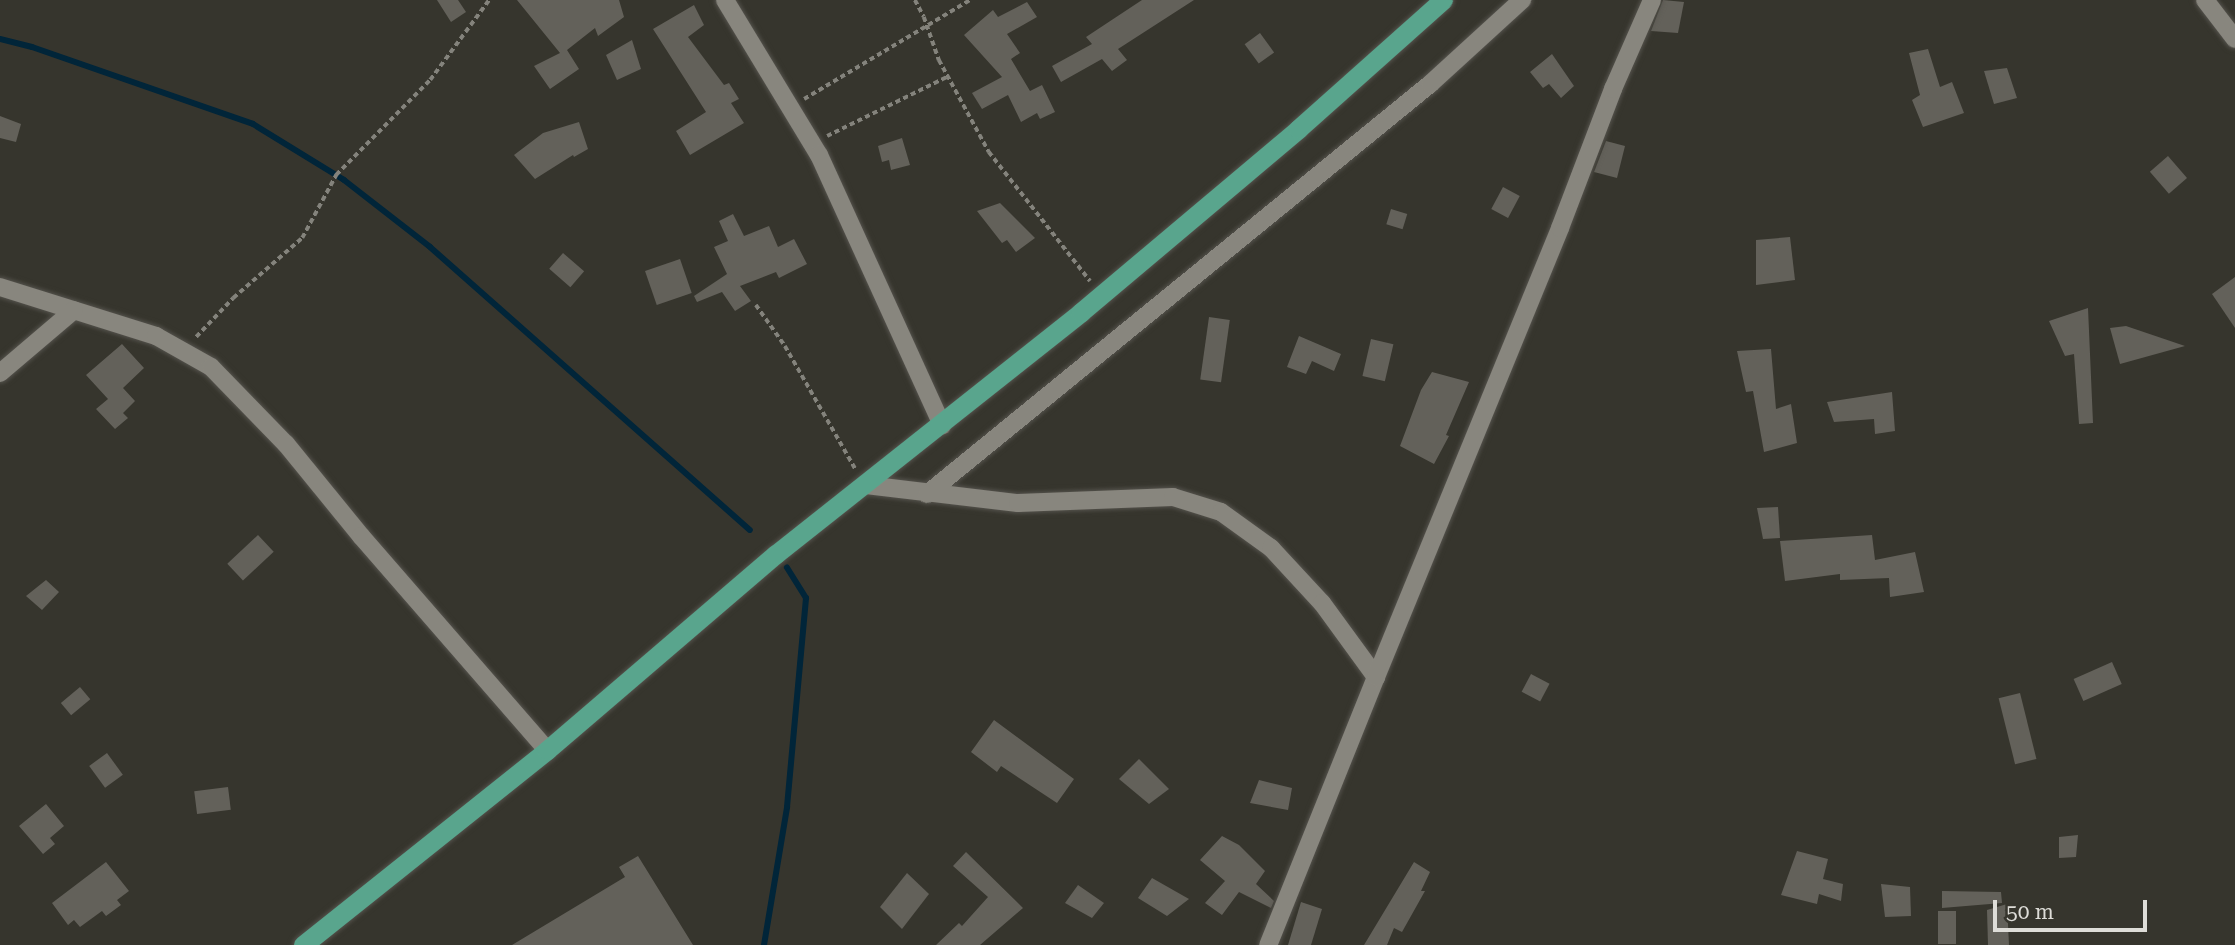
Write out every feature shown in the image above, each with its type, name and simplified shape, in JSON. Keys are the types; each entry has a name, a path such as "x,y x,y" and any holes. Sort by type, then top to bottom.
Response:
{"highway":[{"path":"303,945 547,750 776,554 942,425 1298,129 1443,0"}],"street":[{"path":"725,0 812,143 942,425"},
{"path":"927,494 1430,84 1522,0"},
{"path":"1268,945 1560,228 1613,89 1652,0"},
{"path":"2205,0 2235,39"},
{"path":"0,287 156,336 211,367 255,409 547,750"},
{"path":"0,373 74,310"},
{"path":"866,485 1018,503 1173,497 1221,512 1271,548 1322,603 1376,677"}],"path":[{"path":"183,351 233,298 302,238 336,175 430,80 489,0"},
{"path":"915,0 947,77 989,152 1096,289"},
{"path":"789,106 816,93 971,0"},
{"path":"812,143 947,77"},
{"path":"756,305 785,346 866,485"}],"building":[{"path":"437,0 458,0 466,12 451,22"},
{"path":"517,0 619,0 624,17 598,36 595,28 567,50 579,69 550,89 534,66 560,53"},
{"path":"1142,0 1194,0 1118,49 1127,60 1112,71 1102,59 1061,82 1052,66 1092,44 1086,37"},
{"path":"1663,0 1684,2 1678,33 1651,31"},
{"path":"1027,2 1037,17 1007,34 1020,53 1011,59 1030,91 1042,85 1055,112 1040,119 1037,113 1021,122 1008,95 982,109 972,93 1002,77 964,35 993,10 998,17"},
{"path":"694,5 704,25 688,37 724,85 729,83 739,99 731,103 744,123 690,155 676,131 706,112 653,29"},
{"path":"1260,33 1274,52 1259,64 1245,44"},
{"path":"632,40 641,69 617,80 606,55"},
{"path":"1928,49 1940,87 1952,82 1964,113 1923,127 1912,100 1920,95 1909,53"},
{"path":"1552,54 1574,86 1561,98 1549,84 1543,88 1530,72"},
{"path":"2007,68 2017,98 1994,104 1984,71"},
{"path":"0,116 21,124 16,142 0,138"},
{"path":"579,122 588,149 574,157 573,155 535,179 514,155 543,133"},
{"path":"902,138 910,165 891,170 889,160 882,162 878,146"},
{"path":"1606,141 1625,146 1617,178 1594,172"},
{"path":"2168,156 2187,178 2169,194 2150,172"},
{"path":"1503,187 1520,196 1508,218 1491,209"},
{"path":"1000,203 1035,238 1016,252 1007,240 1002,243 977,211"},
{"path":"1391,209 1407,214 1403,229 1386,224"},
{"path":"733,214 744,236 769,226 778,247 794,239 807,264 779,278 776,272 740,286 751,301 735,311 722,292 697,302 694,296 727,274 714,247 728,241 719,221"},
{"path":"1790,237 1795,280 1756,285 1756,240"},
{"path":"563,253 584,271 570,287 549,269"},
{"path":"680,259 692,293 657,305 645,271"},
{"path":"2235,277 2235,328 2212,294"},
{"path":"2088,308 2093,423 2079,424 2074,354 2065,356 2049,321"},
{"path":"1209,317 1230,320 1221,382 1200,379"},
{"path":"2126,326 2185,346 2120,364 2110,328"},
{"path":"1299,336 1341,354 1334,371 1312,361 1306,374 1287,367"},
{"path":"1371,339 1393,344 1385,381 1362,376"},
{"path":"122,344 144,368 123,388 135,401 123,413 128,418 115,429 96,409 108,399 86,375"},
{"path":"1771,349 1776,409 1791,404 1797,443 1764,452 1753,391 1746,392 1737,351"},
{"path":"1432,372 1469,382 1446,435 1449,436 1434,464 1400,446 1421,390"},
{"path":"1892,392 1895,431 1875,434 1874,419 1834,422 1827,402"},
{"path":"1778,507 1780,538 1763,539 1757,508"},
{"path":"258,535 274,552 243,580 227,564"},
{"path":"1872,535 1875,560 1915,552 1924,592 1890,597 1889,578 1840,580 1840,574 1785,581 1780,541"},
{"path":"46,580 59,592 42,610 26,596"},
{"path":"2112,662 2122,684 2083,701 2074,679"},
{"path":"1531,674 1550,684 1540,702 1522,692"},
{"path":"80,687 90,699 71,715 61,703"},
{"path":"2020,693 2036,759 2015,764 1999,698"},
{"path":"994,720 1074,779 1057,803 1001,766 997,772 971,752"},
{"path":"107,753 123,775 105,788 89,766"},
{"path":"1139,759 1169,789 1149,804 1119,779"},
{"path":"1259,780 1292,788 1288,810 1250,803"},
{"path":"228,787 231,810 197,814 194,791"},
{"path":"46,804 64,826 50,838 55,844 43,854 19,826"},
{"path":"2078,835 2076,857 2059,858 2059,837"},
{"path":"1222,836 1239,845 1265,871 1256,884 1274,901 1271,908 1239,892 1222,915 1205,903 1225,881 1200,860"},
{"path":"1797,851 1828,859 1823,879 1843,884 1841,901 1819,894 1817,904 1781,895"},
{"path":"966,852 1023,908 980,945 936,945 959,923 962,926 988,897 953,866"},
{"path":"638,856 693,945 512,945 625,877 619,867"},
{"path":"106,862 129,891 117,900 121,905 106,916 102,911 80,927 74,920 68,925 52,903"},
{"path":"1414,862 1430,872 1421,891 1425,891 1402,932 1394,928 1387,945 1364,945"},
{"path":"907,873 929,894 902,929 880,907"},
{"path":"1152,878 1189,899 1167,916 1138,898"},
{"path":"1881,884 1910,887 1911,916 1885,917"},
{"path":"1078,885 1104,903 1092,918 1065,903"},
{"path":"1942,891 2001,892 2002,903 1942,908"},
{"path":"1301,902 1322,909 1311,945 1288,945"},
{"path":"2007,904 2009,945 1988,945 1987,910"},
{"path":"1938,911 1956,911 1956,944 1938,944"}],"waterway":[{"path":"0,39 32,47 253,124 344,180 430,247 750,530"},
{"path":"764,945 787,807 806,598 787,567"}]}
